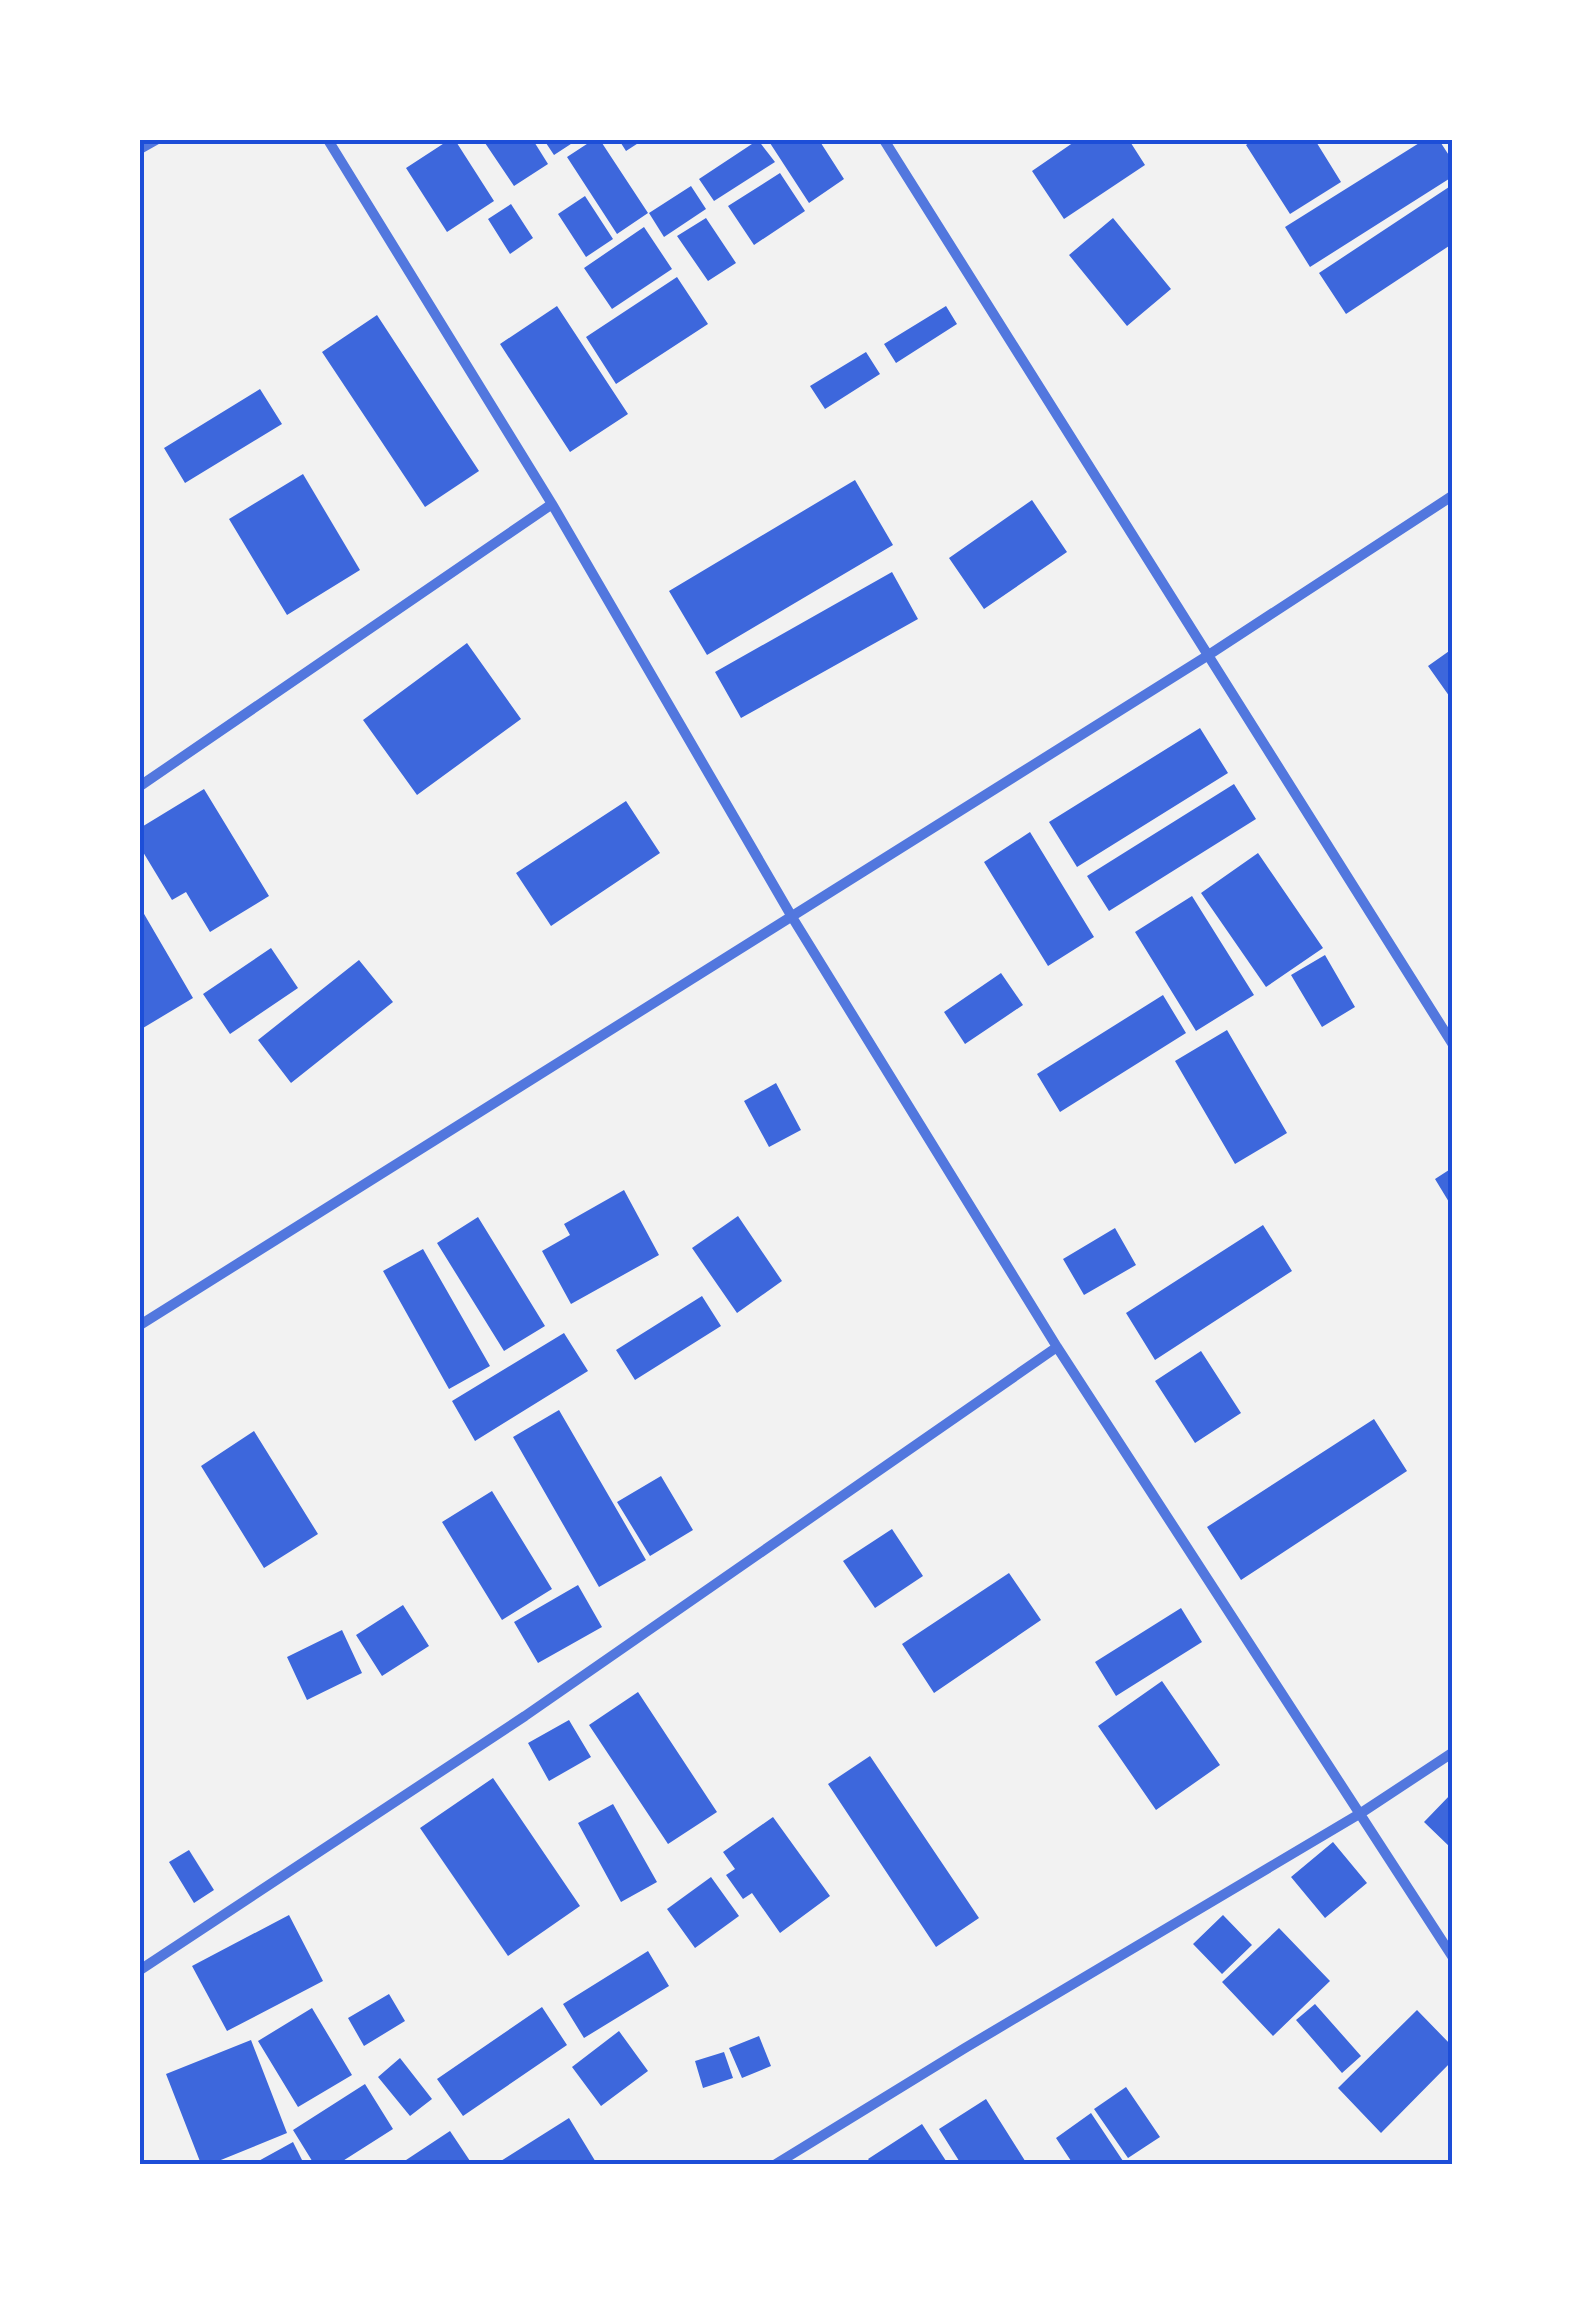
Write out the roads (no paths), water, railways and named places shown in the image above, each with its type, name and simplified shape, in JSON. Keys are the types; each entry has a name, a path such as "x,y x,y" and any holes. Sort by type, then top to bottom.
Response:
{"street":[{"path":"140,149 156,140"},
{"path":"328,140 552,504 792,917 1058,1347 1452,1956"},
{"path":"884,140 1452,1042"},
{"path":"140,1325 1207,656 1452,496"},
{"path":"140,786 552,504"},
{"path":"140,1970 525,1716 1058,1347"},
{"path":"776,2164 1361,1812 1452,1753"}]}
